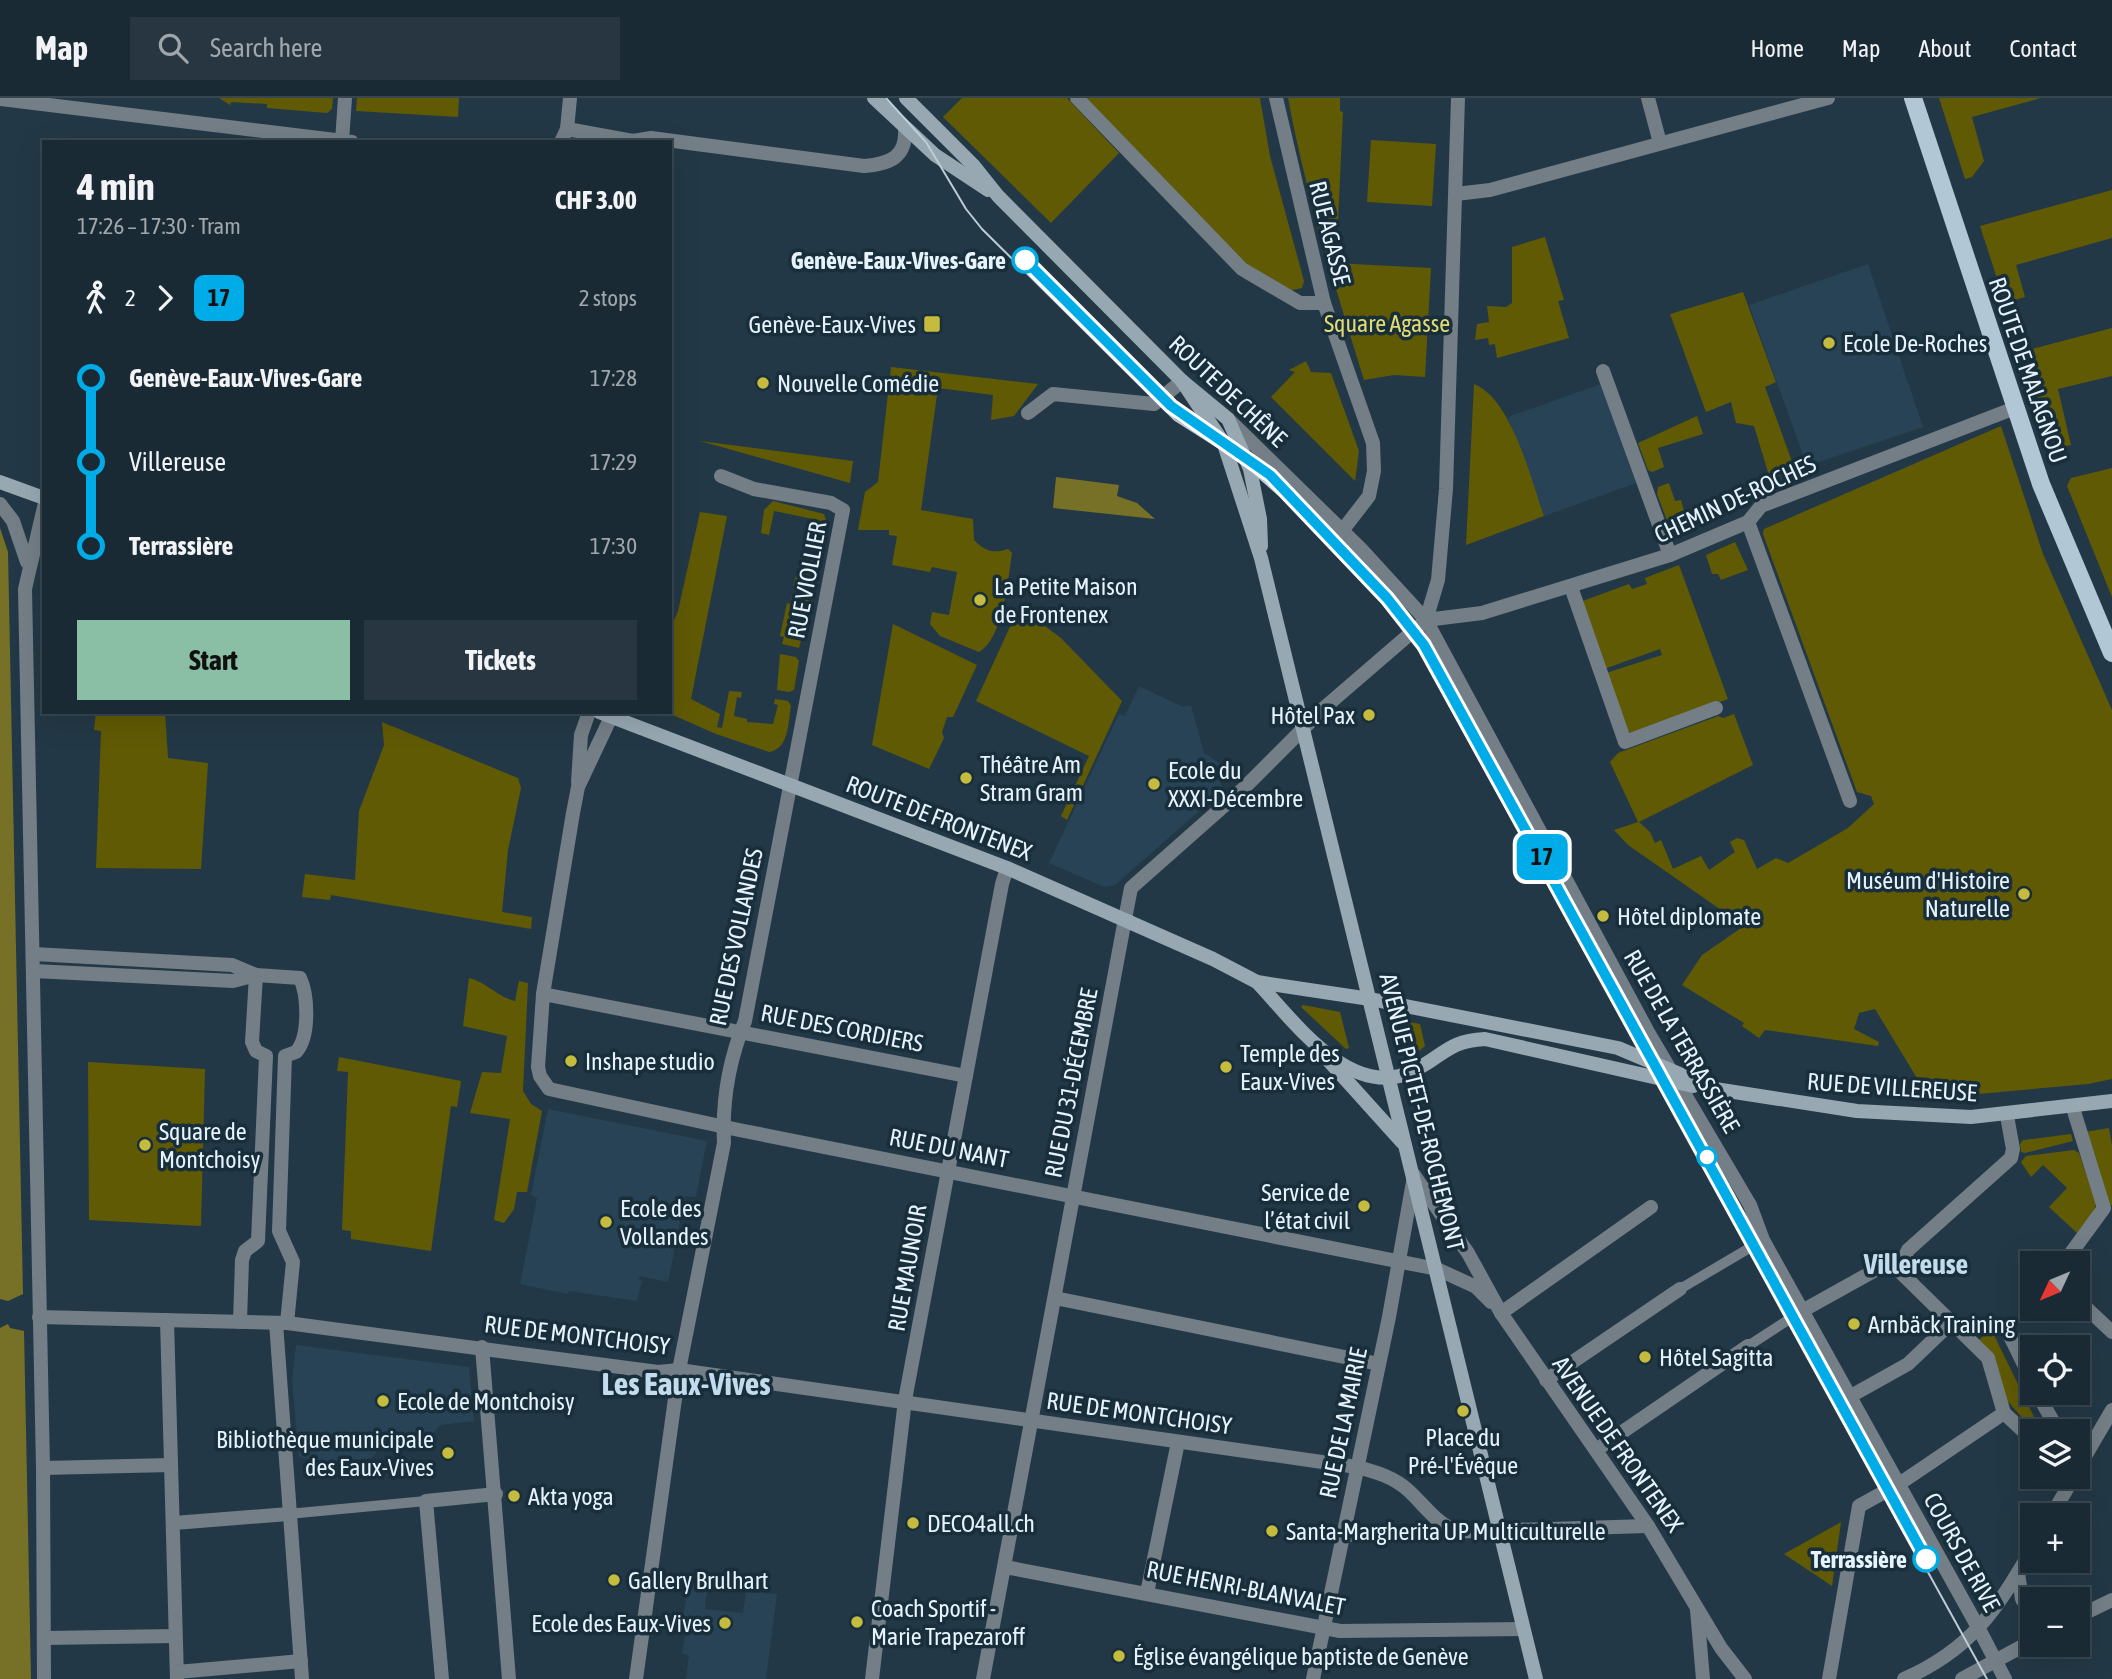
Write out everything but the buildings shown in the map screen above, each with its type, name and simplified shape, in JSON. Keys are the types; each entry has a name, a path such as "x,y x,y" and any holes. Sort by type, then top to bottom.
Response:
{"main road":[{"name":"ROUTE DE CHÊNE","path":"874,98 935,155 998,197"},
{"name":"ROUTE DE CHÊNE","path":"906,98 974,166 998,197 1182,381 1228,419"},
{"name":"ROUTE DE MALAGNOU","path":"1913,98 2015,408 2053,514 2112,653"},
{"name":"AVENUE PICTET-DE-ROCHEMONT","path":"1182,381 1224,444 1261,558 1536,1679"},
{"name":"AVENUE PICTET-DE-ROCHEMONT","path":"1228,419 1250,469 1260,519 1261,558"},
{"path":"0,482 42,497"},
{"name":"ROUTE DE FRONTENEX","path":"605,715 1007,868 1125,919 1256,982"},
{"path":"1256,982 1370,999 1446,1016 1485,1039 1681,1085 1715,1089"},
{"path":"1256,982 1318,1046 1349,1087 1391,1128 1408,1153"},
{"path":"1433,1059 1450,1035 1450,1023 1446,1016"},
{"name":"RUE DE VILLEREUSE","path":"1446,1016 1501,1023 1618,1048 1715,1089 1857,1111 1971,1117 2007,1116 2112,1101"},
{"path":"1318,1046 1351,1070 1390,1078 1413,1072 1462,1041 1485,1039"}],"street":[{"path":"345,98 347,140"},
{"path":"570,98 564,135 622,140"},
{"path":"1077,98 1242,269 1300,303 1324,303"},
{"name":"RUE AGASSE","path":"1276,98 1324,303 1373,443 1374,471 1369,496 1342,531"},
{"path":"1426,620 1438,580 1446,489 1458,98"},
{"path":"1648,98 1660,143"},
{"path":"1456,194 1490,190 1828,98"},
{"path":"0,99 339,140"},
{"path":"672,141 864,166 880,165 897,158 904,146 905,128"},
{"path":"639,140 666,140"},
{"path":"1602,371 1670,555"},
{"path":"1028,413 1053,394 1154,404 1182,381"},
{"name":"CHEMIN DE-ROCHES","path":"1426,620 1482,613 1670,555 1748,522 1761,506 2015,408"},
{"name":"ROUTE DE CHÊNE","path":"1228,419 1342,531 1426,620"},
{"name":"RUE VIOLLIER","path":"721,476 754,489 831,503 843,510 789,784"},
{"path":"0,504 22,540 28,565"},
{"path":"42,514 28,565 25,627 34,954 44,1679"},
{"path":"1748,522 1850,801"},
{"path":"1571,587 1625,742 1716,708"},
{"name":"RUE DU 31-DÉCEMBRE","path":"983,1679 1131,888 1426,620"},
{"name":"RUE DE LA TERRASSIÈRE","path":"1426,620 1601,947 1750,1205 1763,1240 1899,1484"},
{"path":"543,994 578,787 581,735 588,714"},
{"path":"578,787 605,715"},
{"name":"RUE DES VOLLANDES","path":"636,1679 679,1370 724,1143 723,1112 734,1047 741,1031 789,784"},
{"name":"RUE MAUNOIR","path":"872,1679 905,1400 1007,868"},
{"path":"34,954 232,965 256,975"},
{"path":"34,971 233,981 256,975 300,978 306,991 303,1039 296,1052 285,1056 266,1056 256,1051 252,1042 256,975"},
{"name":"RUE DES CORDIERS","path":"543,994 966,1076"},
{"name":"RUE DU NANT","path":"543,994 538,1067 540,1076 549,1089 1437,1269"},
{"path":"258,1241 266,1056"},
{"path":"285,1056 279,1231 293,1262 281,1323 288,1514 302,1679"},
{"path":"2073,1108 2104,1208 2073,1251"},
{"path":"1596,1450 1802,1311 1890,1262 1901,1265 1908,1250 2011,1158 2013,1149 2007,1116"},
{"name":"RUE DE LA MAIRIE","path":"1313,1679 1379,1364 1414,1175"},
{"name":"AVENUE DE FRONTENEX","path":"1414,1175 1468,1253 1501,1313 1648,1526 1696,1602 1721,1648 1745,1679"},
{"path":"1501,1313 1651,1207"},
{"path":"1546,1380 1680,1289 1763,1240"},
{"path":"240,1322 242,1260 245,1251 258,1241 284,1242"},
{"path":"1890,1262 1988,1358 2004,1413 2020,1428"},
{"name":"AVENUE DE FRONTENEX","path":"1437,1269 1476,1287 1501,1313"},
{"path":"1055,1298 1379,1364"},
{"path":"2090,1311 2112,1332"},
{"name":"RUE DE MONTCHOISY","path":"39,1317 281,1323 482,1347 658,1372 679,1370 905,1400 1178,1443 1357,1467"},
{"path":"167,1320 177,1676 300,1661"},
{"path":"1849,1397 1908,1364 1952,1322"},
{"path":"2006,1328 2020,1357"},
{"path":"482,1347 509,1679"},
{"path":"2090,1439 2112,1410"},
{"path":"1829,1679 1859,1506 1899,1484 2004,1413"},
{"path":"1147,1592 1178,1443"},
{"path":"43,1468 171,1465"},
{"path":"1357,1467 1399,1483 1439,1522 1456,1531"},
{"name":"COURS DE RIVE","path":"1899,1484 2005,1679"},
{"path":"174,1523 496,1494"},
{"path":"426,1501 442,1679"},
{"path":"1343,1535 1648,1526"},
{"name":"RUE HENRI-BLANVALET","path":"1005,1567 1147,1592 1340,1632 1523,1629"},
{"path":"1905,1679 1953,1653 1979,1629 2020,1570"},
{"path":"2018,1573 2020,1587"},
{"path":"2090,1611 2112,1600"},
{"name":"AVENUE DE FRONTENEX","path":"1696,1602 1703,1679"},
{"path":"44,1638 175,1636"},
{"path":"1962,1679 2020,1647"}],"shaded area":[{"name":"Ecole De-Roches","path":"1868,264 1923,427 1807,466 1749,305"},
{"path":"1601,384 1636,483 1544,516 1508,417"},
{"path":"1056,477 1119,485 1117,496 1137,503 1155,519 1053,508"},
{"path":"0,528 8,552 23,1294 8,1301 0,1299"},
{"name":"Ecole du XXXI-Décembre","path":"1139,686 1183,707 1191,705 1204,753 1229,769 1219,778 1223,790 1115,885 1104,887 1049,863 1119,714 1125,716"},
{"name":"Ecole des Vollandes","path":"548,1109 707,1141 696,1197 685,1196 668,1282 640,1276 639,1280 642,1281 637,1301 569,1291 568,1294 520,1284 537,1198 531,1195"},
{"path":"8,1324 10,1328 24,1331 31,1679 0,1679 0,1328"},
{"name":"Ecole de Montchoisy","path":"296,1345 469,1367 474,1421 440,1425 429,1438 375,1442 376,1453 372,1458 328,1462 299,1457 292,1381"},
{"path":"688,1586 707,1588 705,1609 743,1613 746,1592 777,1594 766,1679 686,1679 689,1655 682,1654 685,1635 681,1634"}],"green space":[{"path":"219,98 333,98 332,109 327,113 267,108 267,104 231,102 230,105"},
{"path":"357,98 459,98 458,117 356,111"},
{"path":"962,98 1067,98 1119,153 1051,223 943,117"},
{"path":"1083,98 1260,98 1270,156 1304,281 1302,288 1288,291 1240,262"},
{"name":"Square Agasse","path":"1288,98 1340,98 1340,111 1343,112 1338,222 1334,222 1333,263 1431,268 1425,377 1394,375 1364,380 1312,205"},
{"path":"1939,98 2041,98 1972,117 1984,161 1972,177 1965,179"},
{"path":"1371,140 1436,144 1432,206 1367,202"},
{"path":"2112,190 2112,238 2016,265 2025,297 2005,303 1980,226"},
{"path":"1545,237 1564,300 1558,301 1569,338 1497,358 1495,344 1489,345 1488,338 1475,340 1477,324 1489,322 1487,306 1506,307 1512,303 1512,247"},
{"path":"1743,292 1776,382 1765,387 1795,470 1770,479 1754,426 1736,423 1731,402 1706,412 1670,314"},
{"path":"2112,328 2112,376 2058,389 2071,445 2055,449 2021,352"},
{"path":"1306,361 1311,372 1331,373 1359,451 1355,481 1271,397 1295,372 1289,370"},
{"path":"891,367 1038,384 1014,416 991,420 993,395 938,388 921,510 973,519 974,540 978,544 990,550 1008,549 1012,553 999,622 994,635 979,652 940,636 930,624 932,612 949,615 957,572 932,567 930,572 892,565 897,536 889,535 889,530 858,530 865,492 878,482"},
{"path":"1474,384 1499,406 1509,423 1526,462 1544,516 1466,545"},
{"path":"1697,416 1703,434 1658,448 1664,467 1652,472 1648,470 1638,443"},
{"path":"2001,426 2043,554 2112,710 2112,1079 2088,1084 1934,1098 1926,1093 1875,1009 1859,1013 1854,1029 1879,1042 1878,1046 1765,1030 1759,1038 1742,1026 1744,1023 1682,985 1702,955 1744,926 1628,845 1614,830 1638,822 1610,762 1618,753 1718,716 1723,718 1734,714 1753,765 1639,822 1650,832 1655,843 1661,840 1673,869 1701,856 1709,870 1735,852 1730,842 1737,838 1744,840 1757,869 1776,858 1788,863 1848,828 1874,804 1871,796 1857,792 1763,534 1764,529"},
{"path":"700,441 853,461 850,483"},
{"path":"2112,468 2112,597 2067,486 2071,478"},
{"path":"1669,483 1675,501 1681,500 1685,514 1686,523 1681,537 1673,536 1657,494 1658,487"},
{"path":"773,501 824,514 826,520 822,544 818,546 805,543 806,538 810,538 813,519 774,511 769,535 761,533 764,510"},
{"path":"700,512 727,516 691,699 720,714 717,727 722,728 729,691 742,692 741,698 737,697 734,716 747,719 747,722 773,724 778,705 774,704 775,699 788,701 791,706 786,734 776,750 769,752 716,734 671,714 672,625 678,611"},
{"path":"1735,542 1748,570 1721,580 1718,574 1712,574 1706,555"},
{"path":"803,553 820,559 814,587 810,589 793,586"},
{"path":"1679,565 1728,699 1634,734 1627,731 1606,673 1662,655 1660,649 1604,669 1580,602 1629,584 1632,589 1647,584 1645,578"},
{"path":"792,595 808,598 811,603 799,648 782,644 784,637 780,636 787,603 790,604"},
{"path":"1019,607 1061,638 1122,701 1067,820 1061,816 1089,756 976,701"},
{"path":"893,624 977,665 953,717 947,717 942,732 944,738 929,769 872,745"},
{"path":"780,654 796,657 799,661 794,690 789,692 777,690"},
{"path":"96,714 165,714 168,758 208,763 201,869 96,868 101,731 94,730"},
{"path":"382,722 518,778 521,788 508,850 502,912 532,917 531,929 331,895 330,900 302,897 305,874 355,880 359,811 384,745"},
{"path":"469,978 515,1001 519,981 528,983 523,1091 531,1104 542,1111 527,1192 517,1192 514,1209 504,1223 494,1220 510,1119 470,1113 482,1072 501,1073 507,1036 463,1026"},
{"path":"1303,1005 1340,1012 1349,1048 1346,1049 1301,1007"},
{"path":"1403,1021 1420,1024 1425,1046 1413,1056 1407,1055 1401,1024"},
{"path":"339,1057 461,1081 457,1107 451,1106 431,1251 351,1239 351,1231 342,1230 348,1072 337,1071"},
{"name":"Square de Montchoisy","path":"88,1062 205,1069 201,1226 89,1220"},
{"path":"2109,1128 2112,1145 2112,1205 2109,1206 2085,1132"},
{"path":"2071,1134 2073,1141 2021,1152 2020,1144 2023,1140"},
{"path":"2074,1150 2079,1153 2096,1204 2094,1211 2077,1233 2049,1207 2067,1188 2043,1165 2031,1177 2021,1162 2026,1156"},
{"path":"1991,1329 2020,1388 2020,1405 2028,1405 2035,1419 2023,1419 2003,1396 1979,1340"},
{"path":"1841,1522 1832,1586 1784,1554"}],"tram line":[{"path":"886,98 926,142 966,209 982,229 1175,420 1244,464 1280,496 1382,603 1418,649 1987,1679"},
{"name":"17","path":"1025,260 1171,406 1194,424 1245,454 1270,475 1387,598 1424,645 1845,1406 1926,1559"}],"place":[{"name":"Genève-Eaux-Vives-Gare","path":"1025,260"},
{"name":"Genève-Eaux-Vives","path":"932,324"},
{"name":"Ecole De-Roches","path":"1829,343"},
{"name":"Nouvelle Comédie","path":"763,383"},
{"name":"La Petite Maison de Frontenex","path":"980,600"},
{"name":"Hôtel Pax","path":"1369,715"},
{"name":"Théâtre Am Stram Gram","path":"966,778"},
{"name":"Ecole du XXXI-Décembre","path":"1154,784"},
{"name":"Muséum d'Histoire Naturelle","path":"2024,894"},
{"name":"Hôtel diplomate","path":"1603,916"},
{"name":"Inshape studio","path":"571,1061"},
{"name":"Temple des Eaux-Vives","path":"1226,1067"},
{"name":"Square de Montchoisy","path":"145,1145"},
{"name":"Service de l’état civil","path":"1364,1206"},
{"name":"Ecole des Vollandes","path":"606,1222"},
{"name":"Arnbäck Training","path":"1854,1324"},
{"name":"Hôtel Sagitta","path":"1645,1357"},
{"name":"Ecole de Montchoisy","path":"383,1401"},
{"name":"Place du Pré-l'Évêque","path":"1463,1411"},
{"name":"Bibliothèque municipale des Eaux-Vives","path":"448,1453"},
{"name":"Akta yoga","path":"514,1496"},
{"name":"DECO4all.ch","path":"913,1523"},
{"name":"Santa-Margherita UP Multiculturelle","path":"1272,1531"},
{"name":"Terrassière","path":"1926,1559"},
{"name":"Gallery Brulhart","path":"614,1580"},
{"name":"Coach Sportif - Marie Trapezaroff","path":"857,1622"},
{"name":"Ecole des Eaux-Vives","path":"725,1623"},
{"name":"Église évangélique baptiste de Genève","path":"1119,1656"}],"district":[{"name":"Villereuse","path":"1916,1264"},
{"name":"Les Eaux-Vives","path":"686,1383"}]}
